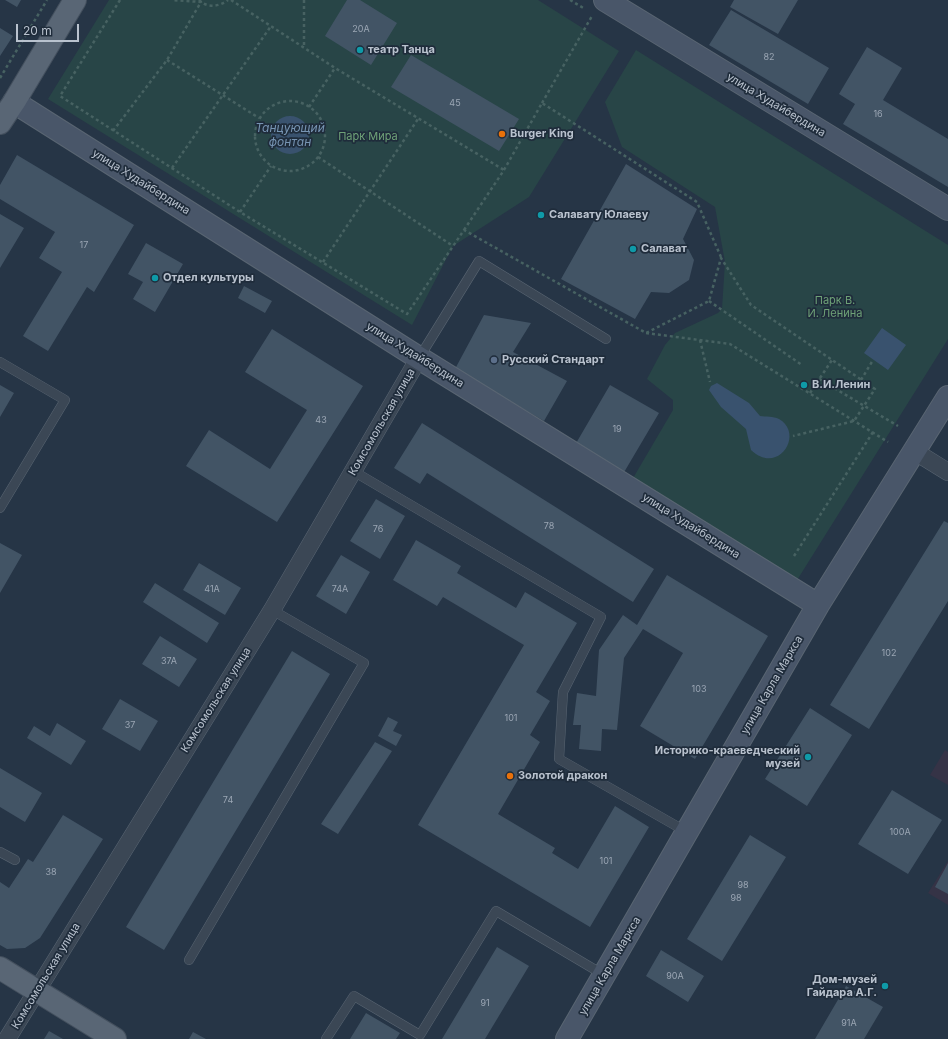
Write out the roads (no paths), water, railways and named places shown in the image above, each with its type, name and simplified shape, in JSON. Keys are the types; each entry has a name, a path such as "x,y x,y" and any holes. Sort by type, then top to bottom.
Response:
{"main road":[{"path":"0,123 75,0"},
{"path":"0,968 115,1039"}],"street":[{"name":"улица Худайбердина","path":"595,8 948,209"},
{"name":"улица Худайбердина","path":"14,102 419,358 818,605"},
{"name":"Комсомольская улица","path":"7,1039 272,610 419,358"},
{"name":"улица Карла Маркса","path":"567,1039 818,605 948,397"},
{"path":"914,451 948,472"}],"lane":[{"path":"419,358 479,261 606,339"},
{"path":"0,362 65,400 0,508"},
{"path":"353,471 601,617 563,692 559,759 687,832"},
{"path":"189,960 364,663 272,610"},
{"path":"0,852 15,860"},
{"path":"326,1039 354,996 420,1035 496,911 604,976"}],"water":[{"name":"Танцующий фонтан","path":"286,116 294,116 304,121 308,128 308,142 304,149 294,154 286,154 276,149 274,146 271,139 271,131 276,121 279,119"},
{"path":"882,328 906,345 888,370 864,353"},
{"path":"717,383 749,403 760,416 777,418 786,426 789,434 789,442 785,450 779,456 770,458 761,457 751,450 746,429 721,407 709,390 711,386"}],"place":[{"name":"театр Танца","path":"360,50"},
{"name":"Burger King","path":"502,134"},
{"name":"Салавату Юлаеву","path":"541,215"},
{"name":"Салават","path":"633,249"},
{"name":"Отдел культуры","path":"155,278"},
{"name":"Русский Стандарт","path":"494,360"},
{"name":"В.И.Ленин","path":"804,385"},
{"name":"Историко-краеведческий музей","path":"808,757"},
{"name":"Золотой дракон","path":"510,776"},
{"name":"Дом-музей Гайдара А.Г.","path":"885,986"}],"park label":[{"name":"Парк Мира","path":"368,137"},
{"name":"Парк В. И. Ленина","path":"835,307"}]}
